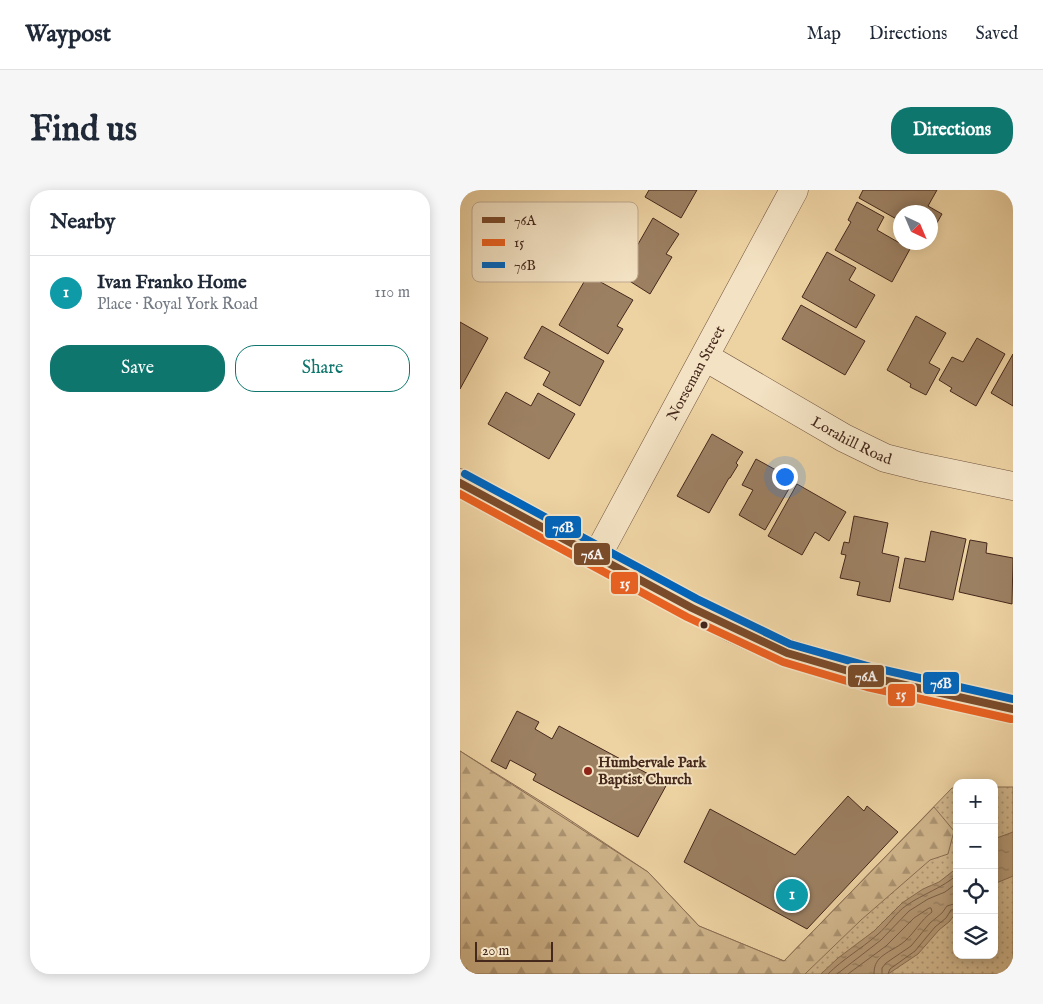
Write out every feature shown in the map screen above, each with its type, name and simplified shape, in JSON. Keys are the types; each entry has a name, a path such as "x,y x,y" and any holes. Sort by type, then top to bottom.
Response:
{"street":[{"name":"Norseman Street","path":"596,556 794,190"},
{"name":"Lorahill Road","path":"705,357 844,438 886,458 1013,486"},
{"path":"460,483 732,628 787,653 869,677 1013,708"}],"green space":[{"path":"460,751 558,812 648,872 699,926 784,961 952,788 953,959 998,959 998,787 1013,787 1013,974 460,974"},
{"path":"460,751 648,872 699,926 784,961 934,807 953,830 948,854 930,860 861,920 805,974 460,974"}],"water":[{"path":"1013,832 1013,876 998,882 998,869 998,838"},
{"path":"953,871 953,917 918,954 888,974 821,974 838,958 874,931 902,903 923,889 939,882"}],"building":[{"path":"649,190 697,190 681,218 645,197"},
{"path":"863,190 937,190 929,205 893,205 893,217 859,198"},
{"path":"1000,190 1013,190 1013,197"},
{"path":"857,202 884,217 877,230 893,239 893,250 909,250 892,282 835,250 851,222 848,220"},
{"path":"938,212 942,214 938,221"},
{"path":"653,218 679,234 666,254 672,257 650,294 631,282 638,282 638,244"},
{"path":"827,252 856,268 849,280 875,295 856,328 802,297"},
{"path":"584,282 601,282 633,300 617,326 623,329 608,354 559,325"},
{"path":"801,305 865,341 845,375 782,339"},
{"path":"916,316 946,333 929,363 940,369 926,395 910,387 911,384 887,370"},
{"path":"460,322 488,338 460,389"},
{"path":"542,326 604,361 580,406 543,385 550,372 524,358"},
{"path":"977,338 1005,354 976,406 950,391 952,388 939,380 952,357 963,362"},
{"path":"1013,354 1013,406 991,393"},
{"path":"506,392 531,406 538,393 575,414 549,459 488,424"},
{"path":"712,434 743,452 736,463 738,465 709,513 677,496"},
{"path":"756,459 794,480 765,530 739,515 753,490 742,485"},
{"path":"797,484 846,512 829,541 815,532 802,555 768,536"},
{"path":"854,516 888,523 882,553 899,557 890,602 857,595 860,582 840,578 846,555 841,554 844,542 849,543"},
{"path":"931,531 966,539 953,600 899,588 905,558 925,562"},
{"path":"970,540 987,543 986,553 1013,558 1012,604 959,592"},
{"name":"Humbervale Park Baptist Church","path":"517,711 539,722 535,729 552,739 559,726 667,784 638,837 533,780 536,774 510,760 506,769 491,761"},
{"path":"848,796 864,811 867,806 898,832 807,929 684,862 710,809 795,855"}],"transit line":[{"name":"76B","path":"465,474 697,599 790,644 871,667 1013,699"},
{"name":"76A","path":"460,483 692,608 787,653 869,677 1013,709"},
{"name":"15","path":"460,494 687,617 783,662 867,687 1011,719"}],"place":[{"name":"Humbervale Park Baptist Church","path":"588,771"},
{"name":"Ivan Franko Home","path":"792,895"}]}
